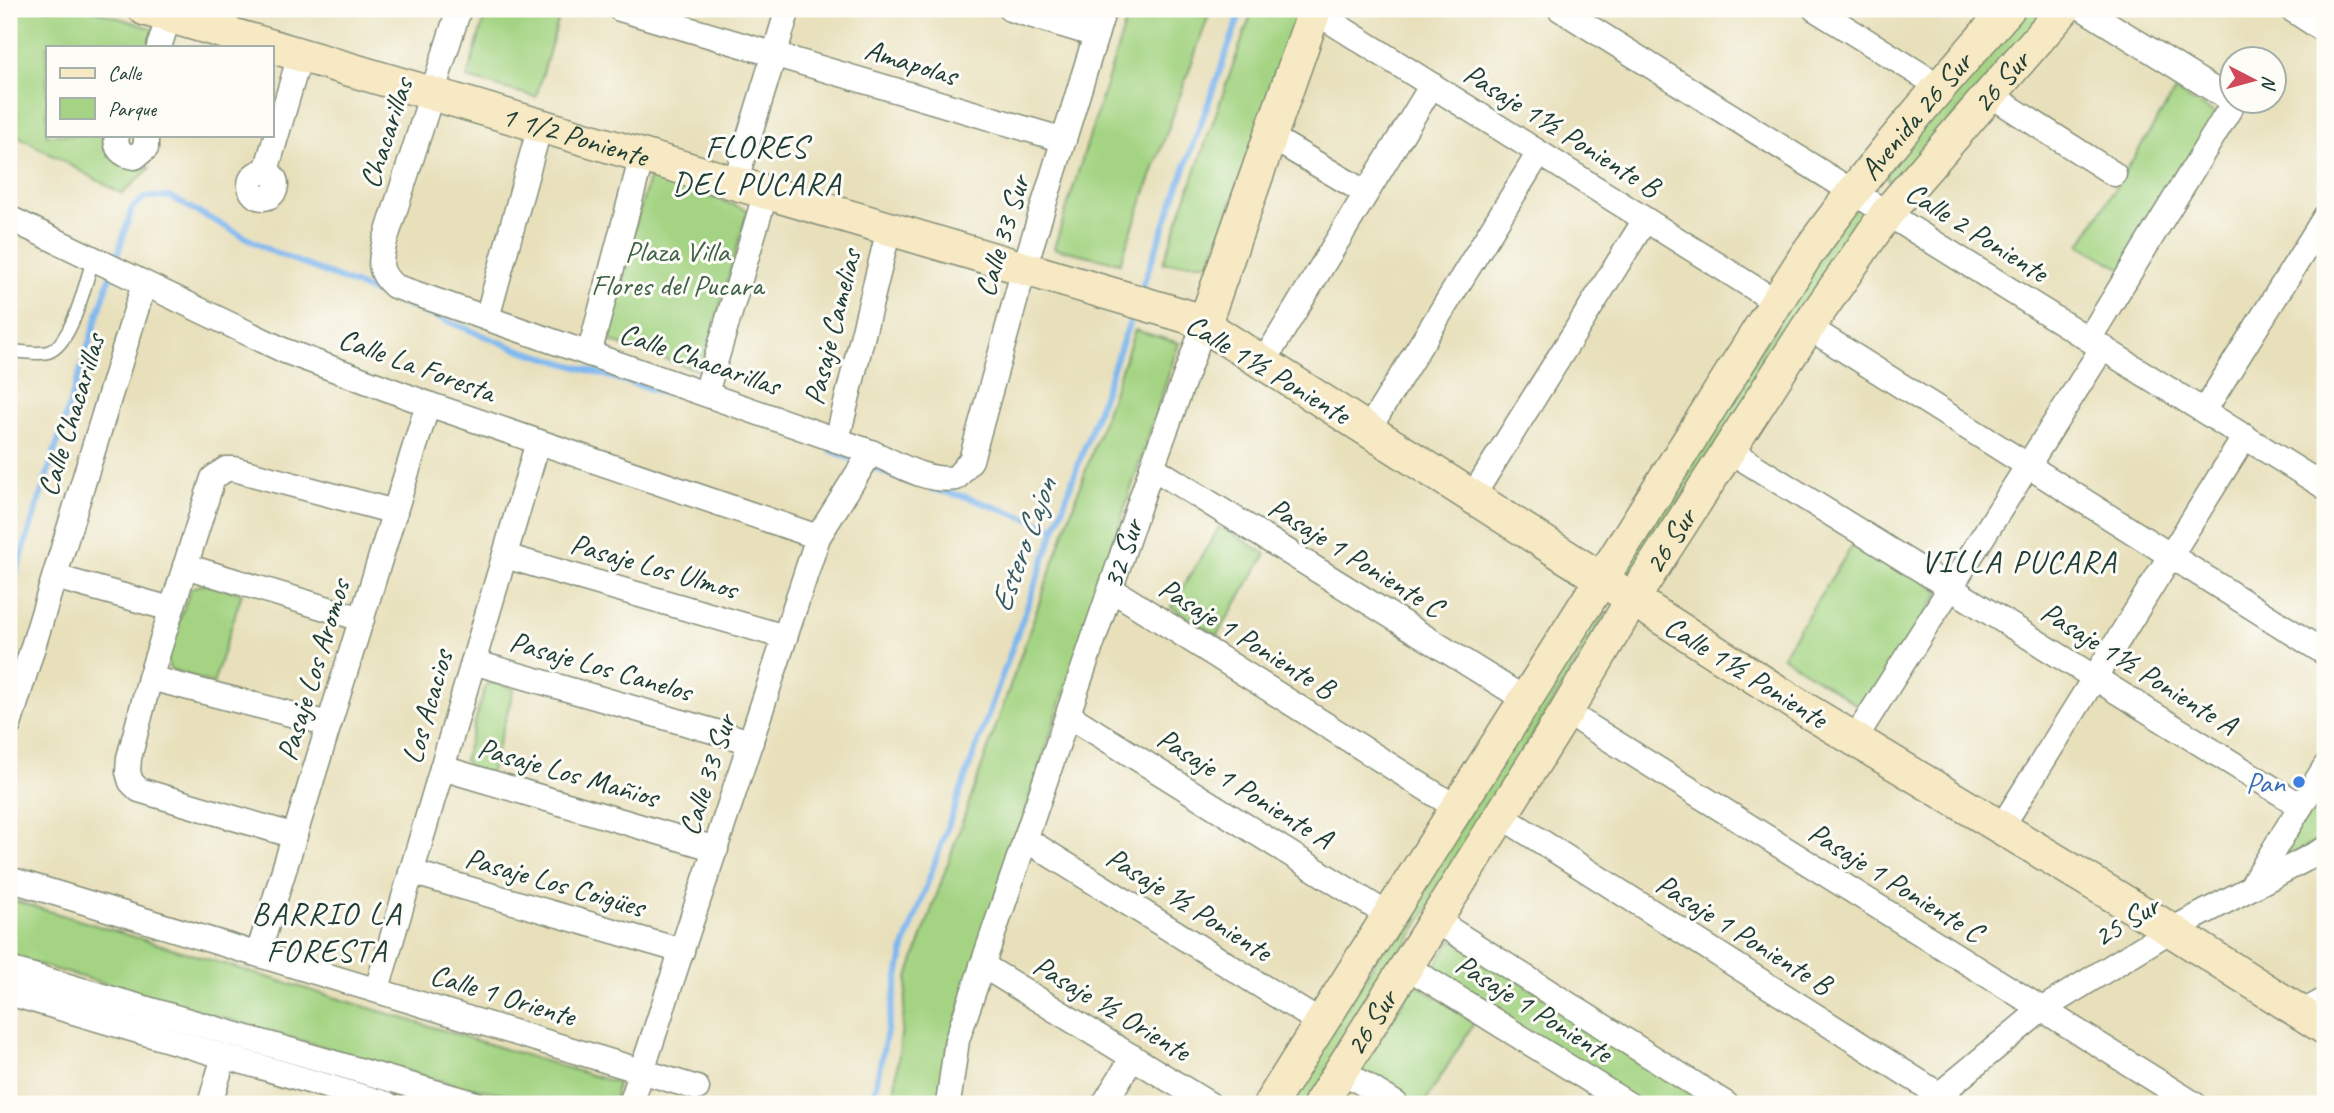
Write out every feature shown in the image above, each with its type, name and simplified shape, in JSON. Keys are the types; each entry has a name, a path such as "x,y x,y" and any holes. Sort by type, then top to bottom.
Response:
{"street":[{"name":"Chacarillas","path":"385,278 380,258 459,9"},
{"name":"Amapolas","path":"620,9 1064,140"},
{"path":"734,183 788,9"},
{"path":"1010,9 1096,35"},
{"name":"Calle 33 Sur","path":"956,478 971,460 1024,269 1104,9"},
{"name":"Calle 2 Poniente","path":"1560,9 2204,411 2322,478"},
{"name":"Avenida 26 Sur","path":"1852,191 1939,86 2008,9"},
{"name":"26 Sur","path":"1320,1104 1566,712 1632,600 1808,327 1887,213 2064,9"},
{"path":"2084,9 2218,91"},
{"path":"2291,9 2325,31"},
{"name":"Pasaje 1½ Poniente B","path":"1314,10 1778,303"},
{"name":"32 Sur","path":"948,1104 957,1040 982,965 1152,467 1314,10"},
{"path":"1820,10 1939,86"},
{"name":"1 1/2 Poniente","path":"157,12 270,46"},
{"path":"157,12 159,46"},
{"name":"1 1/2 Poniente","path":"273,47 1085,287"},
{"path":"266,171 300,55"},
{"path":"1263,363 1432,85"},
{"path":"1989,94 2114,174"},
{"path":"1854,740 2028,467 2225,116"},
{"path":"487,318 540,126"},
{"path":"117,136 116,141 122,153 135,157 146,148 146,136"},
{"path":"1271,137 1366,193"},
{"path":"1368,430 1539,153"},
{"path":"589,354 642,156"},
{"name":"26 Sur","path":"1270,1104 1805,257 1852,191"},
{"path":"706,394 766,192"},
{"path":"2204,411 2325,217"},
{"name":"Calle La Foresta","path":"9,218 285,351 428,404 818,537"},
{"path":"1472,498 1645,220"},
{"name":"Pasaje Camelias","path":"837,440 889,229"},
{"name":"Calle Chacarillas","path":"385,278 394,286 871,452 932,479 956,478"},
{"name":"Calle Chacarillas","path":"9,725 55,577 136,280"},
{"name":"Calle 1½ Poniente","path":"1085,287 1171,311 1204,325 1854,740 2317,1014"},
{"path":"1808,327 2325,653"},
{"name":"Pasaje Los Aromos","path":"258,954 428,404"},
{"path":"2001,828 2245,436"},
{"name":"Los Acacios","path":"377,989 538,442"},
{"name":"Pasaje 1½ Poniente A","path":"1730,451 2301,806"},
{"name":"Calle 33 Sur","path":"631,1104 818,537 871,452"},
{"name":"Pasaje 1 Poniente C","path":"1152,467 1526,701"},
{"path":"295,836 149,795 131,782 128,772 129,758 150,678 213,478 226,469 395,512"},
{"name":"Pasaje Los Ulmos","path":"505,556 785,637"},
{"path":"185,566 362,619"},
{"path":"55,577 171,610"},
{"name":"Pasaje 1 Poniente B","path":"1111,589 1457,808"},
{"name":"Pasaje Los Canelos","path":"473,662 751,742"},
{"path":"150,678 329,724"},
{"name":"Pasaje 1 Poniente C","path":"1566,712 2194,1104"},
{"name":"Pasaje 1 Poniente A","path":"1068,715 1388,915"},
{"path":"2252,886 2325,767"},
{"name":"Pasaje Los Mañios","path":"442,768 716,849"},
{"name":"Pasaje 1 Poniente B","path":"1501,816 1940,1101"},
{"name":"Pasaje ½ Poniente","path":"1025,839 1321,1023"},
{"name":"25 Sur","path":"1940,1101 2041,1010 2171,930 2325,849"},
{"name":"Pasaje Los Coigües","path":"411,872 682,951"},
{"name":"Calle 1 Oriente","path":"9,879 697,1088"},
{"path":"1435,920 1726,1104"},
{"name":"Pasaje ½ Oriente","path":"982,965 1209,1104"},
{"name":"Pasaje 1 Poniente","path":"1406,966 1628,1104"},
{"path":"9,969 476,1104"},
{"path":"9,993 224,1056 347,1099 387,1104"},
{"path":"210,1104 224,1056"},
{"path":"1104,1104 1133,1057"},
{"path":"1341,1070 1396,1104"}],"lane":[{"path":"9,351 47,352 63,341 97,261"}],"green space":[{"path":"9,9 90,9 163,32 157,46 46,46 46,136 119,136 130,165 150,168 122,194 9,131"},
{"path":"487,9 561,11 536,97 467,78"},
{"path":"1130,9 1211,9 1120,263 1054,248"},
{"path":"1253,9 1301,9 1210,263 1163,263"},
{"path":"2025,9 2053,9 1893,182 1889,181 1886,167"},
{"path":"2175,91 2220,116 2127,272 2080,245"},
{"name":"Plaza Villa Flores del Pucara","path":"650,175 748,210 701,371 603,339"},
{"path":"1851,206 1864,209 1867,218 1633,572 1625,567"},
{"path":"1135,330 1179,343 947,1049 943,1104 893,1104 908,977"},
{"path":"1220,526 1266,554 1217,635 1171,607"},
{"path":"1857,538 1940,592 1865,710 1782,656"},
{"path":"205,584 242,593 213,684 170,669 166,657 191,588"},
{"path":"1596,611 1607,612 1310,1104 1285,1104"},
{"path":"496,683 514,689 490,774 470,768 464,760 486,684"},
{"path":"2325,784 2325,837 2279,861"},
{"path":"9,899 617,1083 615,1101 604,1104 563,1102 451,1084 9,956"},
{"path":"1452,939 1715,1104 1636,1104 1429,975"},
{"path":"1414,983 1475,1021 1424,1104 1411,1104 1360,1073"}],"waterway":[{"name":"Estero Cajon","path":"1140,293 1242,9"},
{"path":"115,263 132,208 145,197 170,197 271,251 517,349 665,393"},
{"path":"9,595 111,274"},
{"name":"Estero Cajon","path":"872,1104 904,948 1134,310"},
{"path":"830,450 859,462"},
{"path":"869,466 908,482"},
{"path":"932,489 966,497 1055,528"}],"place":[{"name":"Pan","path":"2299,782"}],"district":[{"name":"FLORES DEL PUCARA","path":"757,164"},
{"name":"VILLA PUCARA","path":"2019,561"},
{"name":"BARRIO LA FORESTA","path":"327,932"}]}
